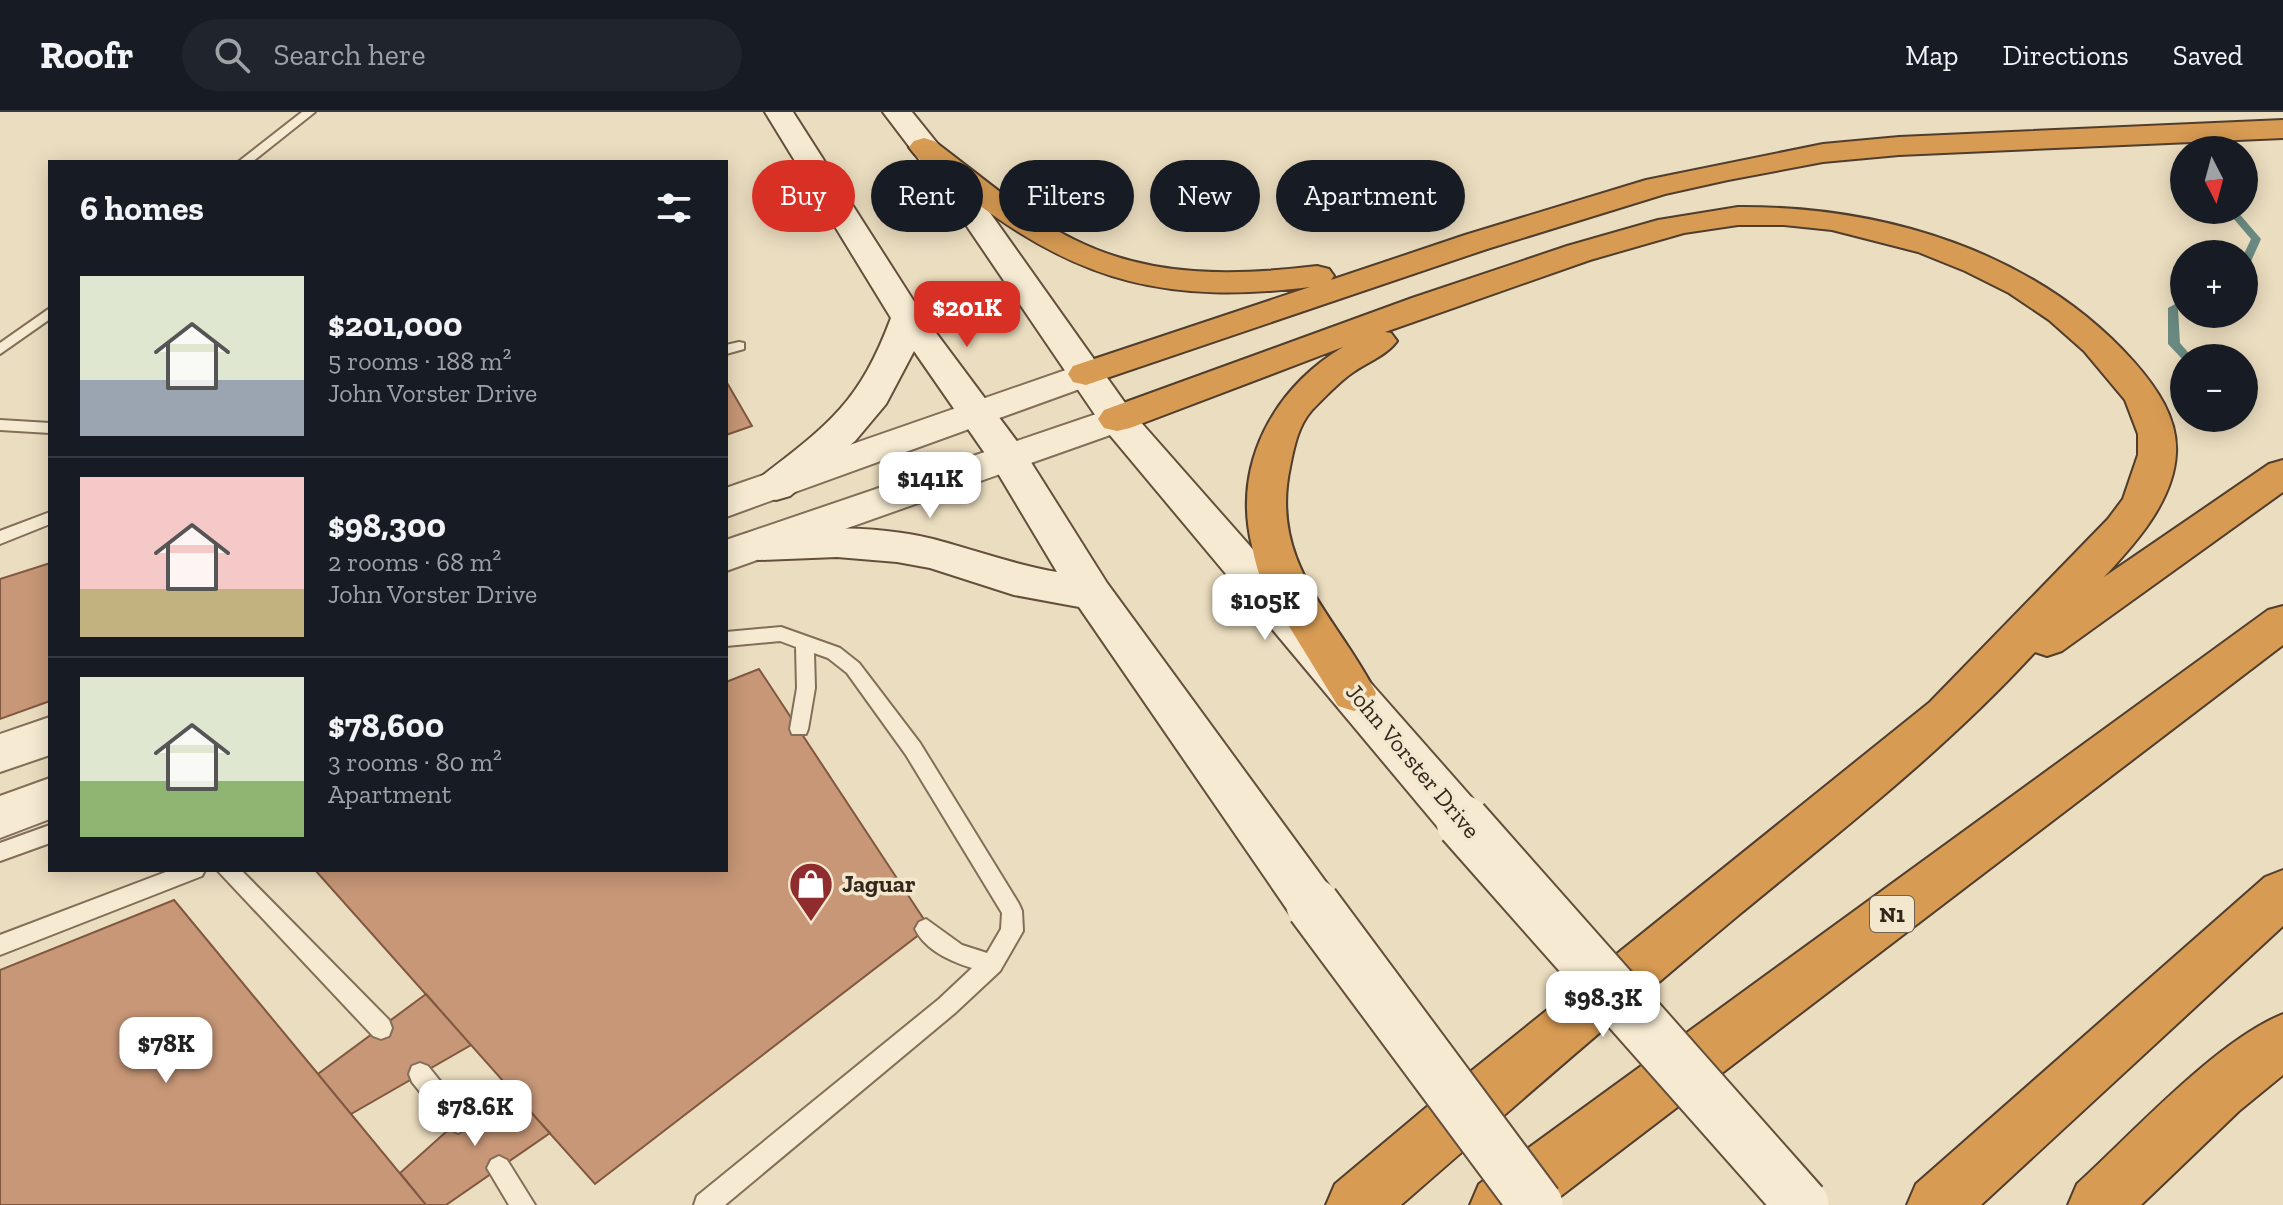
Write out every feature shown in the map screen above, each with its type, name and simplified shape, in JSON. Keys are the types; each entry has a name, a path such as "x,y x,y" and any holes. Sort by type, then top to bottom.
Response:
{"highway":[{"path":"1086,374 1476,242 1657,187 1823,153 1924,144 2283,129"},
{"path":"924,147 1031,228 1077,254 1126,272 1152,277 1232,284 1292,280 1476,242"},
{"path":"1117,419 1452,295 1660,229 1730,216 1763,215 1812,218 1857,226 1948,252 2033,293 2092,338 2148,401 2159,457 2139,505 2086,570 1969,693 1869,780 1551,1038 1356,1205"},
{"path":"1354,693 1280,576 1266,523 1266,487 1278,436 1296,405 1339,365 1452,295"},
{"path":"1969,693 2283,473"},
{"name":"N1","path":"1500,1205 2283,622"},
{"path":"1937,1205 2283,893"},
{"path":"2098,1205 2219,1091 2283,1041"}],"main road":[{"path":"779,112 908,318 1008,457 1092,594 1313,905 1536,1205"},
{"name":"John Vorster Drive","path":"897,112 955,185 1117,419 1463,822 1802,1205"},
{"path":"776,486 844,431 872,401 890,367 908,318"},
{"path":"728,502 1086,374"},
{"path":"742,550 1117,419"},
{"path":"742,550 837,542 897,547 933,554 1014,580 1092,594"},
{"path":"0,753 48,737"},
{"path":"0,817 48,799"}],"lane":[{"path":"247,160 309,112"},
{"path":"0,350 48,314"},
{"path":"0,425 48,428"},
{"path":"0,538 48,519"},
{"path":"706,1205 947,1006 992,964 1012,931 1012,911 913,749 863,681 834,653 805,641 781,634 728,639"},
{"path":"799,729 806,688 805,641"},
{"path":"0,852 48,835"},
{"path":"0,945 190,872"},
{"path":"229,872 381,1028"},
{"path":"926,929 956,953 992,964"},
{"path":"420,1074 458,1121"},
{"path":"499,1168 523,1205"}],"building":[{"path":"728,384 752,426 728,434"},
{"path":"48,564 48,702 0,719 0,579"},
{"path":"759,669 929,927 595,1184 317,872 728,872 728,681"},
{"path":"174,900 426,1205 0,1205 0,970"},
{"path":"426,994 471,1045 351,1114 318,1074"},
{"path":"503,1081 550,1133 446,1205 426,1205 400,1173"}],"waterway":[{"path":"2243,224 2256,240"},
{"path":"2174,328 2174,344"}],"place":[{"name":"Jaguar","path":"811,923"}]}
